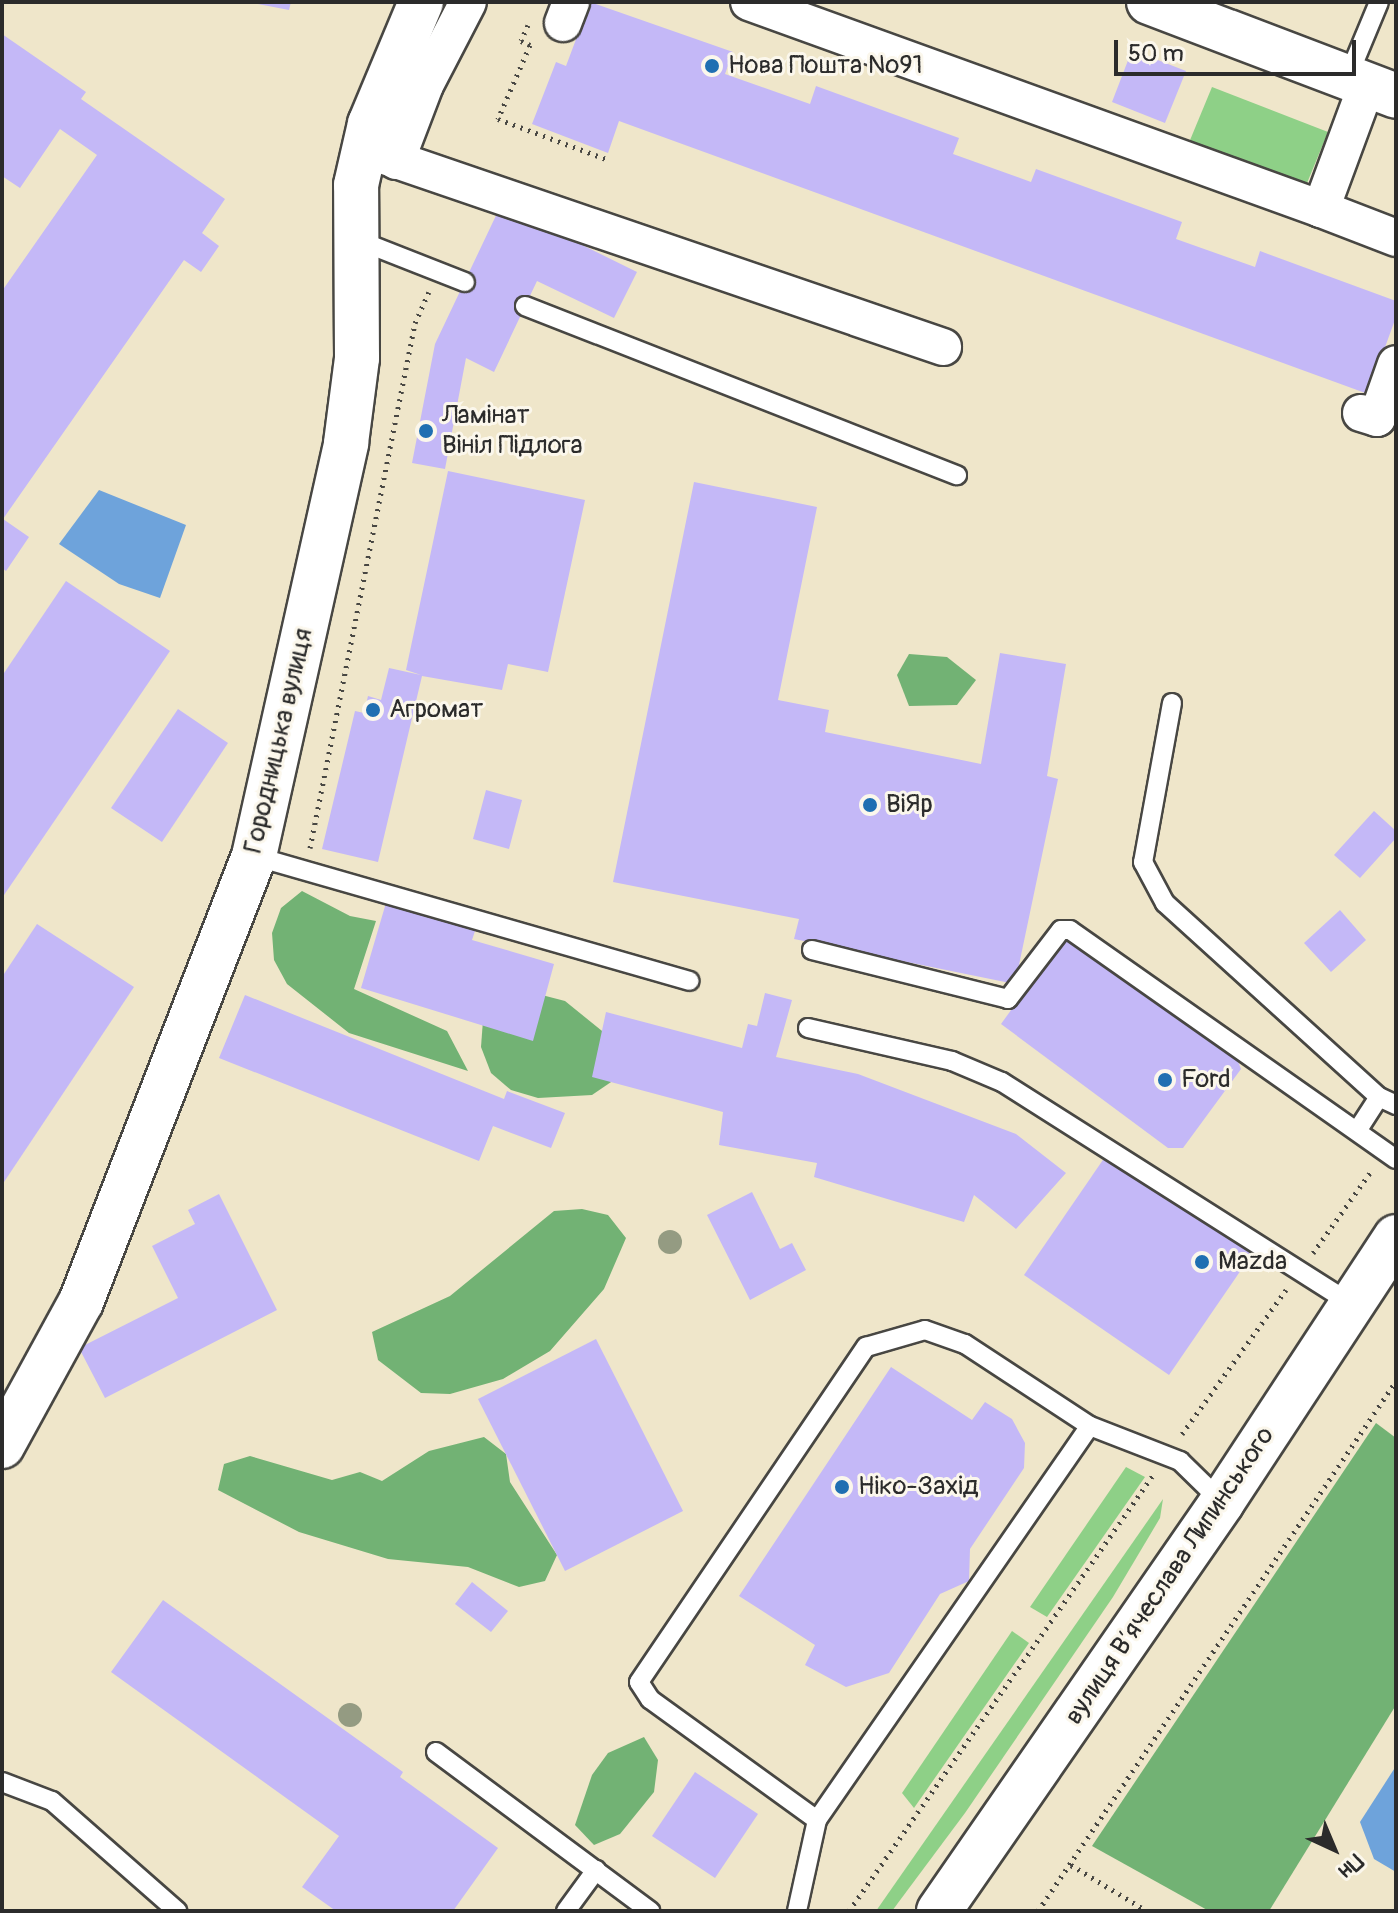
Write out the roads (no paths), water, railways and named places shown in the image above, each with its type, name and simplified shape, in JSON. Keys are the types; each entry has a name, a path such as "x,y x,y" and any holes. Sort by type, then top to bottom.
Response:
{"street":[{"name":"Городницька вулиця","path":"2,1446 81,1302 254,856 346,443 357,358 356,185 380,155 396,52 421,2"},
{"path":"468,2 425,85 380,155 943,347"},
{"path":"749,2 1396,238"},
{"path":"1149,2 1368,94 1321,209"},
{"path":"1361,413 1377,418 1393,352"},
{"name":"вулиця Вʼячеслава Липинського","path":"939,1911 1222,1502 1396,1237"}],"lane":[{"path":"1368,94 1379,2"},
{"path":"354,239 465,282"},
{"path":"525,306 957,475"},
{"path":"1172,703 1143,862 1165,903 1388,1101 1357,1131"},
{"path":"254,856 689,981"},
{"path":"812,950 1008,999 1061,930 1070,930 1396,1159"},
{"path":"808,1028 952,1061 1002,1082 1302,1269 1352,1304"},
{"path":"817,1820 650,1699 639,1682 866,1347 925,1330 965,1344 1090,1426 1180,1461 1222,1502"},
{"path":"797,1911 817,1820 1090,1426"},
{"path":"436,1752 650,1911"},
{"path":"2,1782 52,1801 177,1911"},
{"path":"566,1911 596,1870"}],"water":[{"path":"99,490 186,525 160,598 119,584 59,544"},
{"path":"1396,1766 1396,1872 1374,1859 1360,1822"}],"place":[{"name":"Нова Пошта №91","path":"712,66"},
{"name":"Ламінат Вініл Підлога","path":"426,431"},
{"name":"Агромат","path":"373,710"},
{"name":"ВіЯр","path":"870,805"},
{"name":"Ford","path":"1165,1080"},
{"name":"Mazda","path":"1202,1262"},
{"name":"Ніко-Захід","path":"842,1487"}]}
